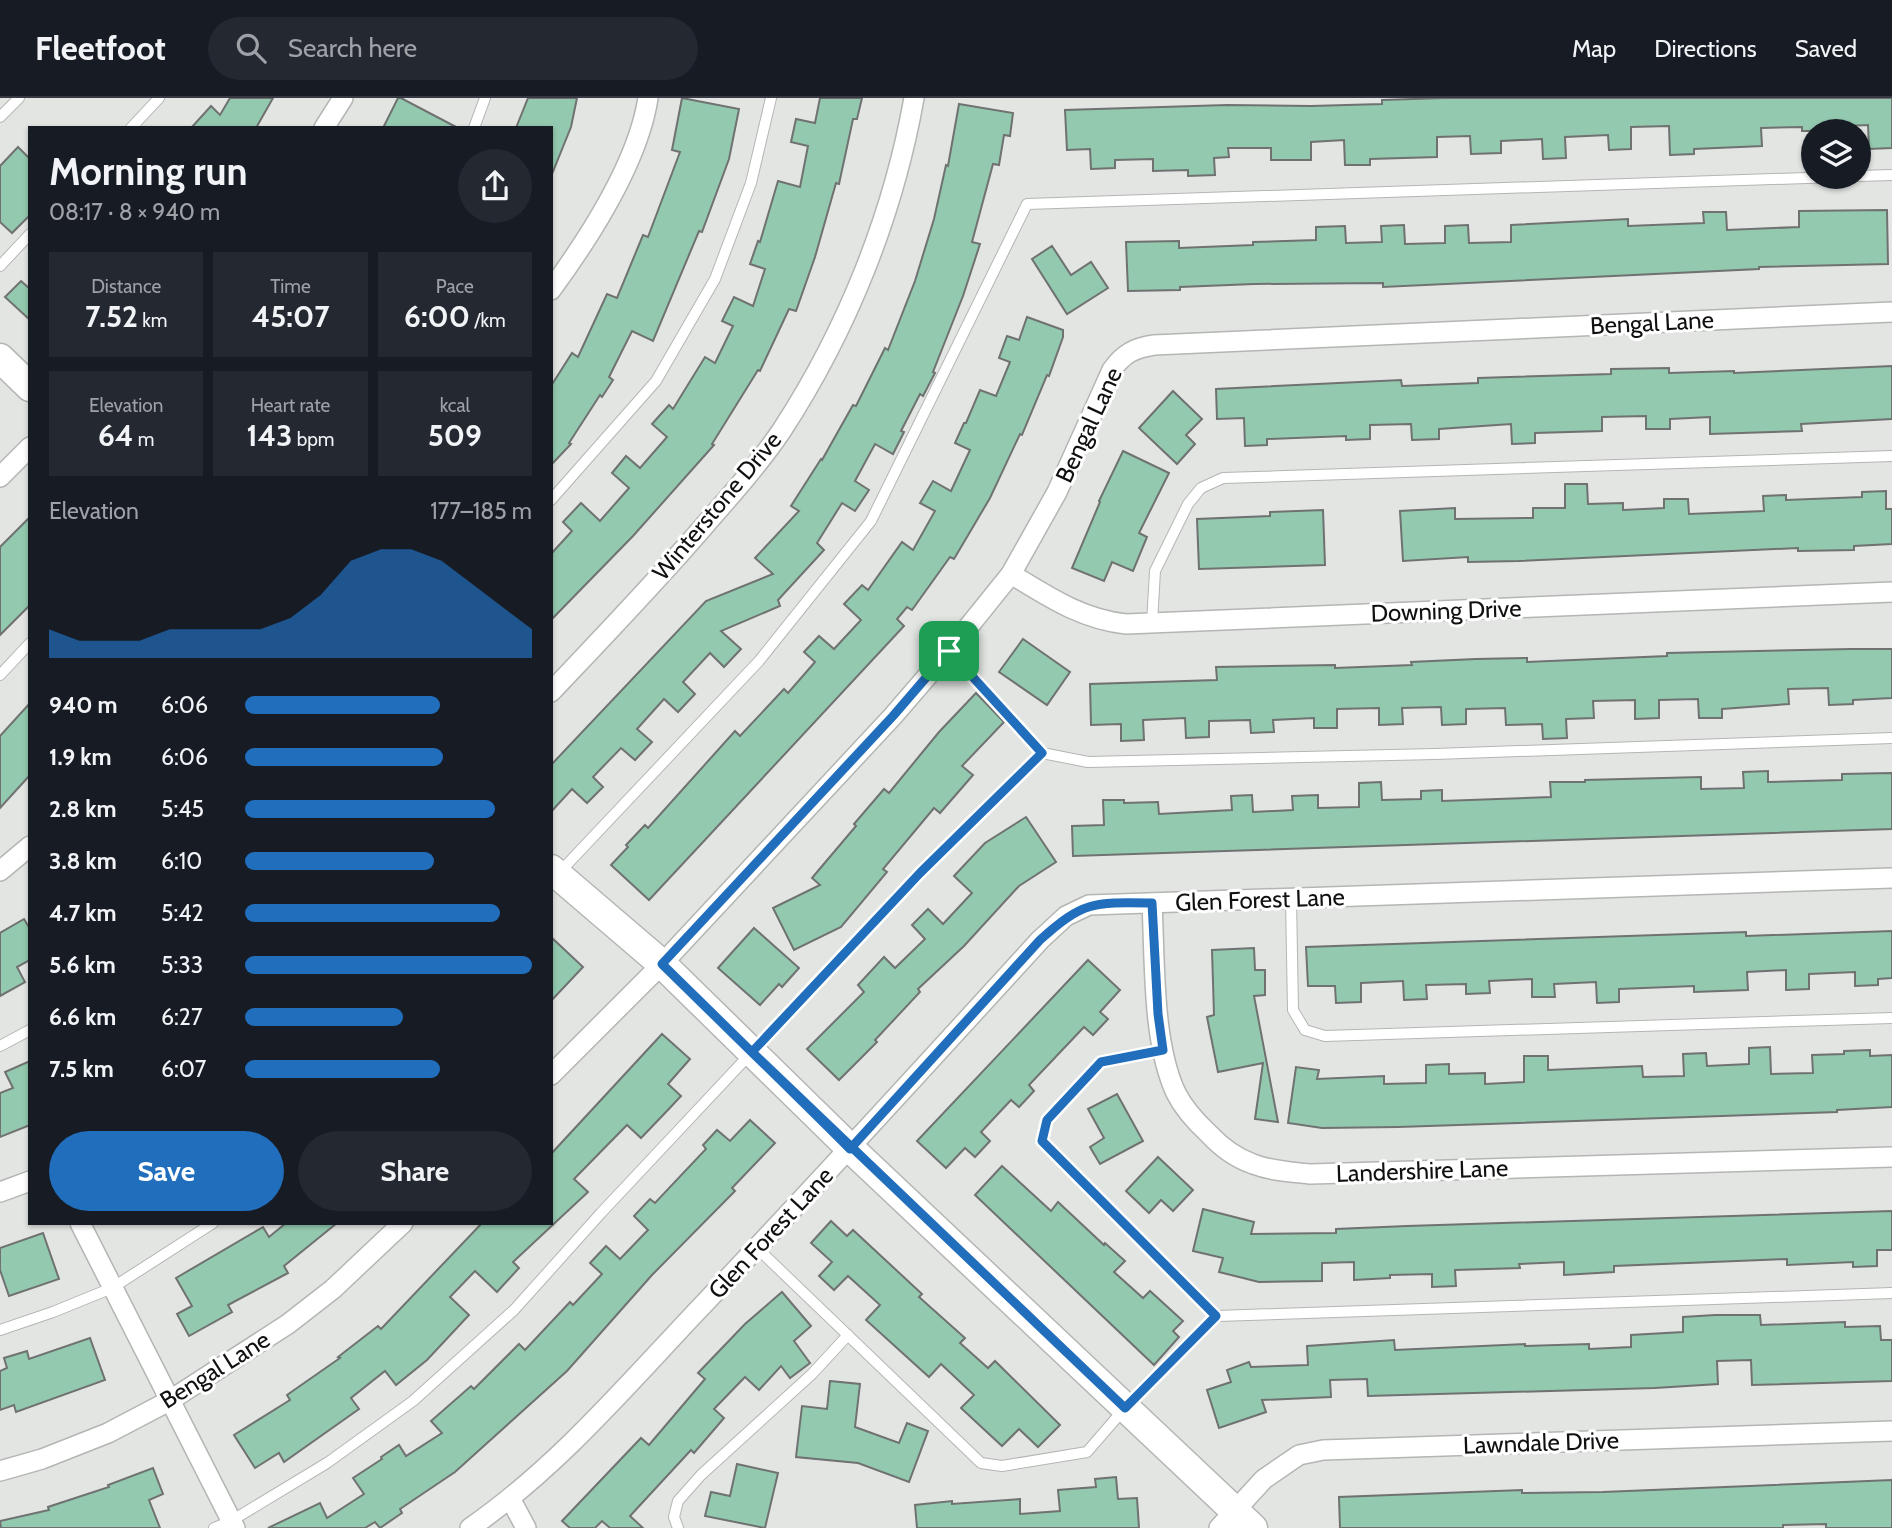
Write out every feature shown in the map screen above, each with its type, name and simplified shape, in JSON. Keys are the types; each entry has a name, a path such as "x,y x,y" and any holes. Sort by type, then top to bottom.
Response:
{"street":[{"path":"325,126 343,98"},
{"path":"553,287 588,240 614,189 635,143 648,98"},
{"name":"Winterstone Drive","path":"553,690 746,479 787,421 841,327 867,265 887,208 914,98"},
{"name":"Bengal Lane","path":"553,1073 662,964 884,726 949,651 1011,574 1057,492 1112,370 1120,359 1141,347 1892,312"},
{"path":"0,358 28,385"},
{"path":"0,477 28,449"},
{"name":"Downing Drive","path":"1011,574 1087,617 1116,623 1892,592"},
{"path":"0,871 28,848"},
{"path":"553,874 662,964 850,1149 1125,1408 1236,1523"},
{"name":"Glen Forest Lane","path":"470,1528 510,1500 574,1441 850,1149 1040,940 1066,916 1089,905 1892,878"},
{"name":"Landershire Lane","path":"1152,903 1158,1014 1164,1061 1176,1093 1189,1115 1221,1147 1251,1163 1272,1170 1310,1174 1892,1157"},
{"path":"0,1192 28,1182"},
{"path":"81,1225 169,1401 227,1526"},
{"name":"Bengal Lane","path":"0,1471 42,1459 108,1433 169,1401 288,1324 333,1289 401,1225"},
{"name":"Lawndale Drive","path":"1236,1523 1264,1479 1299,1455 1323,1450 1892,1431"},
{"path":"510,1500 526,1528"}],"lane":[{"path":"0,117 19,98"},
{"path":"133,126 159,98"},
{"path":"475,126 485,98"},
{"path":"553,498 656,381 715,279 751,183 771,98"},
{"path":"1871,176 1892,175"},
{"path":"553,874 760,661 871,522 1027,204 1801,178"},
{"path":"0,266 28,236"},
{"path":"1152,623 1156,571 1188,504 1201,488 1223,478 1892,456"},
{"path":"0,676 28,645"},
{"path":"949,651 1042,753 1088,762 1435,754 1892,738"},
{"path":"227,1526 327,1463 413,1401 514,1310 920,873 1042,753"},
{"path":"1291,899 1293,1010 1305,1030 1325,1035 1892,1018"},
{"path":"0,1046 28,1031"},
{"path":"1163,1050 1101,1062 1047,1120 1042,1141 1216,1316"},
{"path":"0,1330 113,1288 210,1225"},
{"path":"757,1248 981,1463 1002,1466 1087,1452 1125,1408 1216,1316 1892,1293"},
{"path":"678,1528 674,1517 678,1501 701,1475 812,1374 848,1335"}],"building":[{"path":"230,98 273,98 257,126 193,126 211,106 220,115"},
{"path":"398,98 401,98 454,126 384,126"},
{"path":"528,98 577,98 571,127 553,172 553,126 517,126"},
{"path":"682,98 739,109 729,159 702,232 699,231 653,341 632,331 609,377 613,380 602,397 600,395 569,443 571,444 553,463 553,383 572,353 578,357 607,294 617,298 643,235 648,237 680,152 672,150"},
{"path":"820,98 862,98 857,119 853,119 839,184 836,183 796,311 789,309 760,371 758,370 712,444 714,445 633,536 553,618 553,552 572,531 563,522 581,503 600,521 629,488 612,473 626,456 640,468 667,437 652,424 669,405 673,409 705,357 715,363 733,326 722,321 734,297 753,306 765,269 750,264 758,241 760,242 778,181 800,187 808,146 791,142 796,119 815,123"},
{"path":"1892,98 1892,148 1871,149 1871,119 1801,119 1801,127 1761,128 1762,146 1694,149 1694,154 1670,155 1669,126 1631,127 1631,149 1609,150 1608,135 1565,137 1566,158 1543,159 1542,139 1501,141 1501,153 1471,154 1470,136 1437,137 1437,157 1370,159 1370,165 1345,165 1344,140 1311,142 1311,160 1271,160 1271,148 1228,148 1229,157 1214,158 1215,175 1188,176 1188,170 1153,171 1153,159 1115,160 1115,168 1091,169 1090,149 1067,150 1065,110 1382,104 1382,100"},
{"path":"959,104 1013,113 1010,136 1004,135 999,165 993,164 972,242 980,244 963,296 933,372 935,373 923,396 920,394 901,431 904,432 893,454 875,444 855,481 869,490 855,511 842,503 817,543 824,550 778,600 780,606 721,631 741,649 724,667 710,653 683,682 695,694 678,712 664,699 637,729 652,742 635,760 621,748 593,777 603,787 587,803 572,789 553,810 553,763 706,601 773,574 755,558 799,511 791,506 822,460 853,405 856,406 885,348 888,350 915,281 934,219 946,165 948,166"},
{"path":"18,147 28,157 28,217 12,233 0,222 0,166"},
{"path":"1887,210 1888,264 1759,267 1383,287 1383,283 1254,284 1128,291 1126,242 1179,241 1179,248 1253,245 1253,242 1316,240 1316,227 1345,226 1346,243 1382,242 1381,226 1404,225 1405,244 1445,243 1445,226 1468,225 1469,243 1511,242 1511,225 1628,219 1628,226 1704,223 1703,212 1726,212 1727,230 1799,227 1799,211"},
{"path":"1052,246 1071,275 1091,262 1108,288 1067,314 1032,259"},
{"path":"21,281 28,287 28,318 5,297"},
{"path":"1027,317 1063,330 1063,337 1049,376 1047,375 1022,435 1020,434 990,498 954,559 950,557 912,610 907,607 897,619 904,626 649,900 611,865 628,847 626,845 645,825 648,828 735,731 740,736 784,689 788,693 815,662 804,652 819,636 834,649 861,620 844,604 862,585 868,590 902,542 913,550 935,511 920,503 933,481 951,491 970,450 955,443 980,390 996,396 1010,362 999,358 1007,336 1019,340"},
{"path":"1892,366 1892,419 1801,424 1802,431 1710,434 1710,417 1670,419 1670,429 1646,429 1646,416 1602,417 1602,431 1535,433 1535,443 1512,444 1511,424 1439,429 1439,439 1412,440 1411,424 1370,425 1370,439 1346,440 1346,436 1267,439 1267,445 1245,446 1244,418 1217,419 1216,389 1401,380 1402,386 1478,383 1478,378 1611,374 1611,369 1669,368 1669,373 1734,373"},
{"path":"1173,391 1202,419 1186,435 1195,444 1177,464 1139,428"},
{"path":"1123,451 1169,473 1139,533 1147,537 1133,571 1112,562 1104,581 1072,568"},
{"path":"1565,484 1587,484 1588,504 1623,503 1623,510 1664,508 1664,499 1688,499 1689,514 1764,511 1763,496 1786,495 1786,500 1862,497 1862,492 1886,491 1886,509 1892,509 1892,544 1854,546 1854,550 1798,551 1798,548 1519,561 1468,562 1468,557 1403,561 1400,511 1455,508 1455,519 1533,518 1533,508 1565,508"},
{"path":"1323,510 1325,565 1199,569 1197,519 1270,516 1270,512"},
{"path":"28,519 28,607 0,635 0,547"},
{"path":"1023,639 1070,672 1047,705 999,672"},
{"path":"1892,649 1892,698 1853,700 1853,704 1829,705 1828,688 1788,689 1789,704 1722,709 1722,718 1699,718 1698,699 1659,700 1659,718 1635,719 1635,700 1593,701 1594,718 1566,719 1567,738 1543,739 1542,724 1506,725 1505,708 1466,709 1466,724 1442,725 1441,707 1402,708 1403,724 1379,725 1379,708 1337,709 1337,728 1314,728 1314,718 1273,720 1274,732 1251,733 1250,720 1209,721 1209,737 1186,738 1185,718 1143,720 1144,740 1121,741 1121,724 1091,725 1090,684 1217,680 1216,667 1335,665 1335,668 1476,659 1527,658 1527,662 1667,656 1667,653"},
{"path":"976,693 1004,722 962,766 973,775 940,813 934,808 883,869 887,872 841,927 794,950 773,908 820,885 812,878 856,826 854,824 884,789 889,793 939,732"},
{"path":"28,705 28,777 0,808 0,736"},
{"path":"1768,771 1768,782 1842,780 1842,774 1892,773 1892,829 1073,856 1072,826 1104,825 1103,800 1124,800 1124,803 1158,802 1159,814 1232,810 1231,796 1252,795 1253,812 1293,810 1292,796 1318,795 1318,808 1359,807 1359,783 1381,782 1382,800 1421,799 1421,791 1442,790 1442,801 1551,797 1550,782 1585,780 1701,777 1701,789 1744,788 1743,772"},
{"path":"1026,817 1056,862 1019,886 964,946 918,989 920,992 875,1040 877,1042 839,1080 807,1049 864,992 858,985 884,957 895,968 925,939 912,925 928,909 943,924 972,893 954,876 985,843"},
{"path":"24,919 28,926 28,961 17,967 25,982 0,996 0,933"},
{"path":"754,928 799,968 782,987 779,984 760,1005 718,968"},
{"path":"1892,931 1892,978 1878,979 1878,985 1855,986 1855,972 1809,974 1809,989 1786,990 1786,970 1747,972 1748,990 1694,992 1694,986 1619,989 1619,1002 1597,1003 1596,982 1554,984 1555,997 1532,997 1532,979 1489,981 1490,993 1466,994 1466,984 1426,985 1427,999 1404,1000 1403,981 1361,983 1361,1002 1336,1003 1335,986 1308,986 1306,947 1746,932 1746,936"},
{"path":"553,939 583,967 553,999"},
{"path":"1254,948 1255,970 1265,970 1265,995 1254,996 1278,1122 1255,1119 1263,1063 1218,1072 1207,1017 1214,1015 1212,950"},
{"path":"1088,960 1120,990 1100,1012 1108,1019 1093,1035 1084,1027 1029,1085 1034,1091 1019,1107 1011,1100 981,1132 990,1141 975,1157 965,1148 946,1168 917,1141"},
{"path":"662,1034 690,1059 668,1084 681,1096 641,1138 627,1125 574,1179 588,1192 553,1225 553,1152"},
{"path":"1770,1047 1771,1074 1813,1073 1812,1055 1870,1050 1870,1056 1892,1055 1892,1107 1837,1112 1398,1127 1322,1128 1288,1123 1296,1067 1319,1070 1317,1079 1384,1076 1384,1084 1426,1083 1426,1065 1449,1064 1449,1074 1485,1073 1485,1084 1524,1082 1524,1056 1548,1056 1548,1070 1642,1066 1643,1077 1684,1076 1683,1054 1706,1053 1707,1066 1749,1064 1749,1048"},
{"path":"28,1062 28,1126 0,1137 0,1093 13,1088 5,1072"},
{"path":"1117,1094 1143,1141 1100,1164 1090,1147 1104,1138 1088,1109"},
{"path":"750,1120 775,1143 732,1188 735,1191 652,1275 567,1371 455,1472 400,1509 402,1513 380,1528 375,1522 365,1528 268,1528 320,1503 327,1518 364,1494 353,1478 382,1459 381,1457 399,1445 406,1456 442,1433 431,1421 471,1386 474,1389 519,1344 525,1350 570,1302 573,1305 602,1274 590,1263 606,1246 620,1259 648,1230 634,1216 650,1199 655,1203 706,1149 703,1145 717,1130 730,1141"},
{"path":"1158,1157 1193,1190 1173,1211 1161,1200 1149,1213 1126,1191"},
{"path":"1002,1166 1051,1211 1058,1202 1125,1261 1114,1272 1143,1298 1150,1291 1183,1321 1173,1331 1179,1337 1154,1365 975,1195"},
{"path":"1203,1209 1254,1222 1251,1234 1336,1233 1336,1229 1407,1226 1892,1211 1892,1250 1877,1250 1877,1266 1853,1267 1853,1262 1787,1265 1787,1259 1614,1266 1614,1272 1564,1275 1564,1262 1519,1264 1520,1268 1455,1270 1456,1286 1432,1287 1432,1274 1390,1275 1390,1278 1354,1280 1354,1262 1322,1263 1322,1281 1259,1282 1219,1272 1223,1258 1193,1251"},
{"path":"831,1221 847,1236 853,1230 922,1294 919,1297 965,1338 960,1343 988,1368 995,1361 1060,1425 1038,1447 1019,1429 1002,1446 961,1408 974,1395 941,1364 929,1377 866,1320 880,1305 848,1276 834,1290 819,1276 832,1262 811,1243"},
{"path":"284,1225 335,1225 284,1266 288,1273 228,1305 232,1312 189,1336 177,1314 192,1306 176,1278 263,1227 269,1237"},
{"path":"480,1225 553,1225 513,1262 519,1268 497,1292 475,1271 450,1297 469,1315 427,1360 396,1385 385,1371 351,1398 359,1409 284,1462 279,1453 255,1468 234,1435 290,1400 287,1395 340,1358 338,1357 378,1326 381,1329"},
{"path":"43,1233 59,1279 9,1296 0,1270 0,1248"},
{"path":"782,1292 811,1326 794,1341 810,1363 790,1378 781,1366 759,1390 745,1377 714,1409 724,1418 694,1453 691,1450 630,1516 643,1528 610,1528 602,1521 595,1528 570,1528 562,1521 641,1438 649,1445 705,1379 698,1373 745,1324"},
{"path":"1760,1315 1761,1325 1845,1322 1845,1327 1880,1326 1881,1340 1892,1340 1892,1381 1752,1385 1751,1360 1717,1361 1718,1384 1655,1388 1368,1396 1367,1379 1330,1380 1331,1397 1262,1400 1266,1412 1219,1428 1207,1390 1231,1382 1227,1370 1249,1362 1251,1367 1308,1365 1307,1346 1394,1340 1395,1350 1525,1344 1589,1344 1589,1349 1631,1347 1631,1335 1683,1332 1683,1317"},
{"path":"90,1338 105,1380 16,1412 14,1405 0,1410 0,1371 7,1368 4,1358 27,1351 29,1359"},
{"path":"830,1381 860,1384 855,1427 899,1443 907,1423 928,1431 909,1482 858,1463 796,1457 802,1406 827,1409"},
{"path":"737,1464 778,1473 765,1528 705,1516 711,1492 730,1496"},
{"path":"153,1468 163,1494 149,1500 160,1528 1,1528 0,1521 49,1510 48,1507 109,1487 108,1485"},
{"path":"1116,1477 1118,1499 1137,1498 1139,1528 917,1528 915,1505 1020,1499 1020,1514 1060,1511 1058,1490 1096,1487 1095,1479"},
{"path":"1892,1480 1892,1528 1826,1528 1826,1524 1783,1525 1783,1528 1340,1528 1339,1497 1522,1490 1522,1493 1603,1492"}],"route":[{"path":"949,651 893,716 662,964 850,1149 1040,940 1066,916 1089,905 1116,902 1152,903 1158,1014 1163,1050 1101,1062 1047,1120 1042,1141 1216,1316 1125,1408 850,1149 752,1052 920,873 1042,753 949,651"}]}
